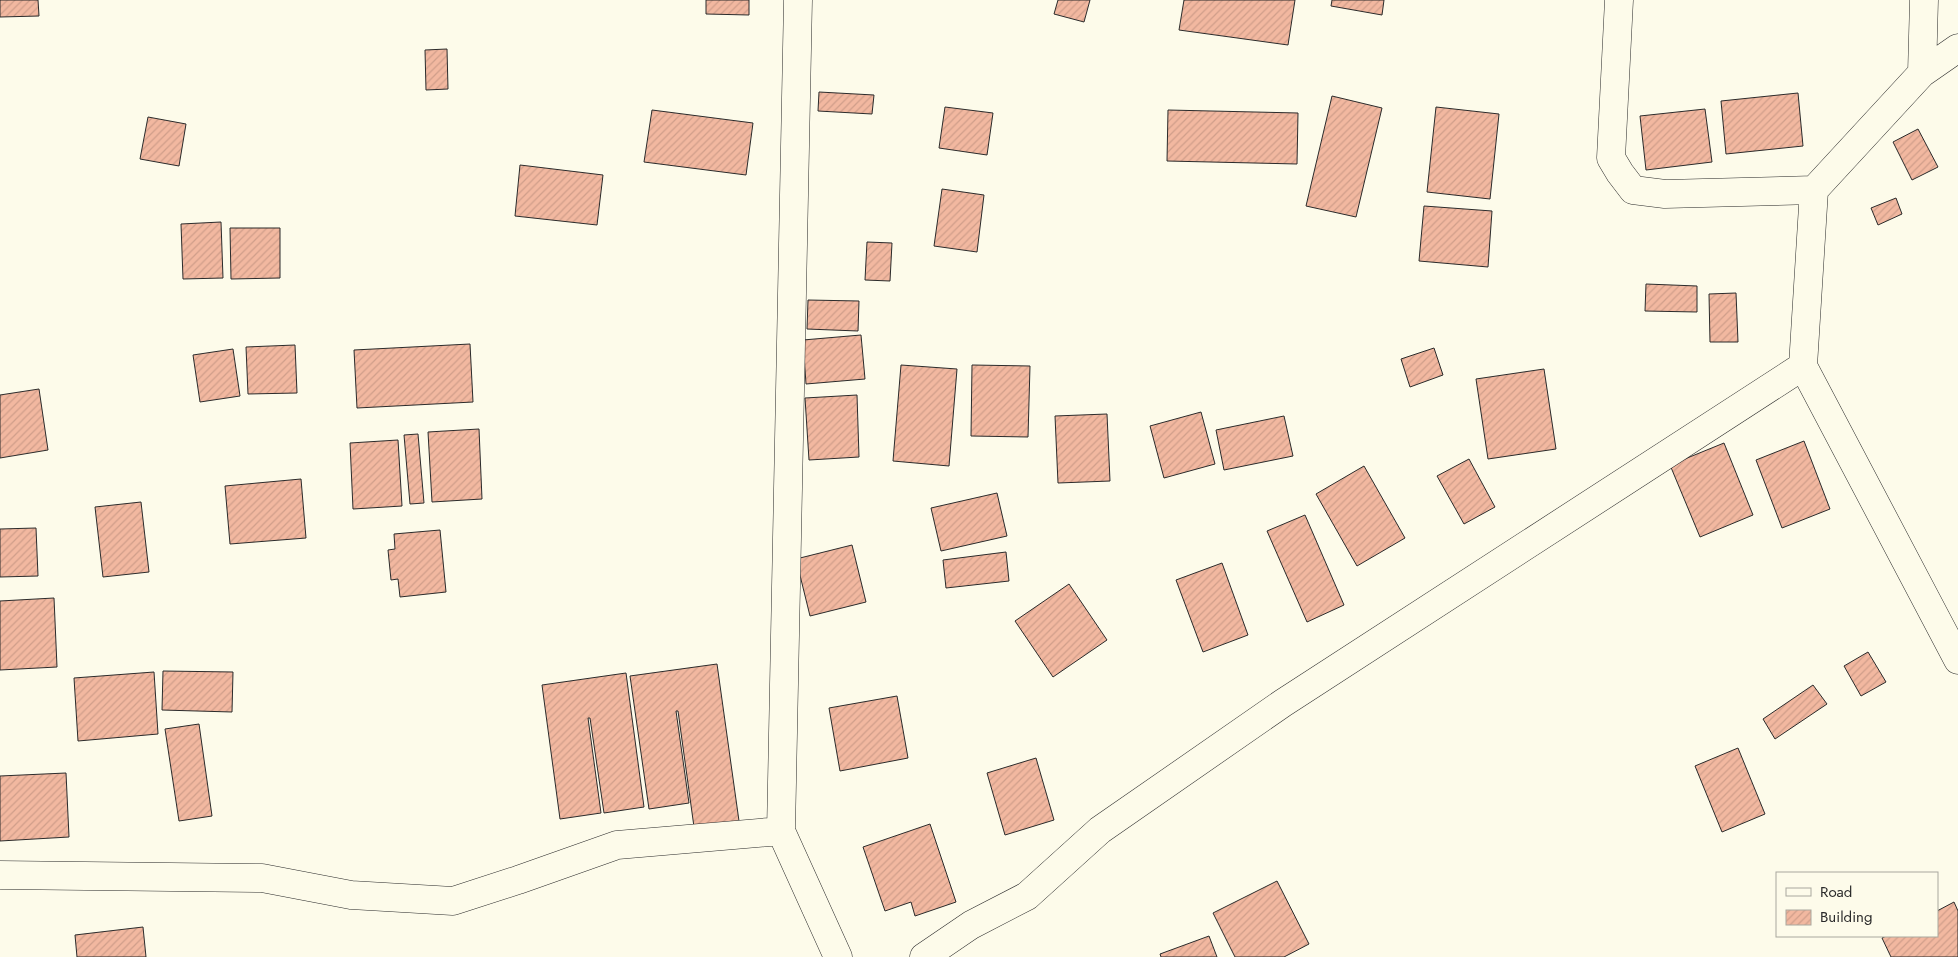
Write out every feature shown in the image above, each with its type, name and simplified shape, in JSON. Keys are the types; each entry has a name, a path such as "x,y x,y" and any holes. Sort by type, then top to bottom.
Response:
{"street":[{"path":"798,0 781,831 838,957"},
{"path":"1619,0 1611,158 1633,190 1666,194 1814,190"},
{"path":"1922,73 1924,0"},
{"path":"1958,48 1922,73 1814,190 1802,366 1958,660"},
{"path":"924,957 971,925 1027,896 1100,830 1283,703 1802,366"},
{"path":"0,875 262,878 351,895 453,901 618,845 781,831"}],"building":[{"path":"0,0 38,0 39,16 0,17"},
{"path":"706,0 749,0 749,15 706,14"},
{"path":"1058,0 1090,0 1084,22 1054,14"},
{"path":"1184,0 1295,0 1288,45 1179,30"},
{"path":"1332,0 1384,0 1382,15 1331,6"},
{"path":"447,49 448,89 426,90 425,50"},
{"path":"819,92 874,95 872,114 818,111"},
{"path":"1798,93 1803,146 1726,154 1721,101"},
{"path":"1332,96 1382,108 1356,217 1306,206"},
{"path":"945,107 993,113 987,155 939,148"},
{"path":"1436,107 1499,114 1490,199 1427,192"},
{"path":"1705,109 1712,162 1646,170 1640,116"},
{"path":"652,110 753,123 746,175 644,162"},
{"path":"1168,110 1298,113 1297,164 1167,161"},
{"path":"148,117 186,124 179,166 140,159"},
{"path":"1918,129 1938,167 1912,180 1893,142"},
{"path":"520,165 603,175 597,225 515,216"},
{"path":"942,189 984,195 977,252 934,246"},
{"path":"1896,198 1902,214 1878,225 1871,208"},
{"path":"1424,206 1492,211 1488,267 1419,261"},
{"path":"221,222 223,278 183,279 181,224"},
{"path":"230,228 280,228 280,278 231,279"},
{"path":"867,242 892,243 890,281 865,280"},
{"path":"1646,284 1697,286 1697,312 1645,311"},
{"path":"1736,293 1738,342 1710,342 1709,294"},
{"path":"808,300 859,301 858,331 807,329"},
{"path":"861,335 865,379 806,384 803,340"},
{"path":"470,344 473,402 357,408 354,350"},
{"path":"295,345 297,393 248,394 246,347"},
{"path":"1434,348 1443,375 1410,387 1401,359"},
{"path":"233,349 240,396 200,402 193,355"},
{"path":"901,365 957,369 949,466 893,461"},
{"path":"972,365 1030,366 1028,437 971,436"},
{"path":"1544,369 1556,449 1488,459 1476,379"},
{"path":"39,389 48,450 0,458 0,395"},
{"path":"857,395 859,457 809,460 805,398"},
{"path":"1201,412 1215,464 1164,478 1150,426"},
{"path":"1107,414 1110,481 1058,483 1055,416"},
{"path":"1284,416 1293,456 1224,470 1216,430"},
{"path":"479,429 482,499 432,502 428,432"},
{"path":"418,434 424,503 410,504 404,435"},
{"path":"398,440 402,506 353,509 350,443"},
{"path":"1804,441 1830,509 1782,528 1756,460"},
{"path":"1724,443 1753,515 1700,537 1670,465"},
{"path":"1469,459 1495,507 1464,524 1437,476"},
{"path":"1364,466 1405,538 1357,566 1316,494"},
{"path":"301,479 306,538 230,544 225,486"},
{"path":"997,493 1007,536 941,551 931,508"},
{"path":"141,502 149,572 103,577 95,507"},
{"path":"1305,515 1344,605 1307,622 1267,531"},
{"path":"36,528 38,576 0,577 0,529"},
{"path":"440,530 446,592 400,597 398,579 391,580 388,550 395,549 394,534"},
{"path":"852,545 866,602 810,616 796,559"},
{"path":"1006,552 1009,581 946,588 943,560"},
{"path":"1222,563 1248,635 1203,652 1176,580"},
{"path":"1069,584 1107,640 1053,677 1015,621"},
{"path":"54,598 57,667 0,670 0,601"},
{"path":"1868,652 1886,682 1861,696 1844,666"},
{"path":"717,664 739,821 694,827 678,711 676,711 689,803 649,809 630,676"},
{"path":"163,671 233,672 232,712 162,710"},
{"path":"154,672 158,734 78,741 74,678"},
{"path":"626,673 644,807 604,813 590,718 588,718 601,813 560,819 542,685"},
{"path":"1813,685 1827,704 1775,739 1763,719"},
{"path":"897,696 908,758 840,771 829,708"},
{"path":"199,724 212,816 179,821 165,729"},
{"path":"1738,748 1765,814 1722,832 1695,766"},
{"path":"1036,758 1054,820 1005,835 987,773"},
{"path":"66,773 69,837 0,841 0,776"},
{"path":"930,824 956,902 915,916 911,902 885,911 863,847"},
{"path":"1277,881 1309,944 1284,957 1235,957 1213,913"},
{"path":"1954,902 1958,911 1958,957 1891,957 1882,938 1938,937 1938,910"},
{"path":"143,927 146,957 77,957 75,935"},
{"path":"1209,936 1217,957 1161,957 1160,954"}]}
